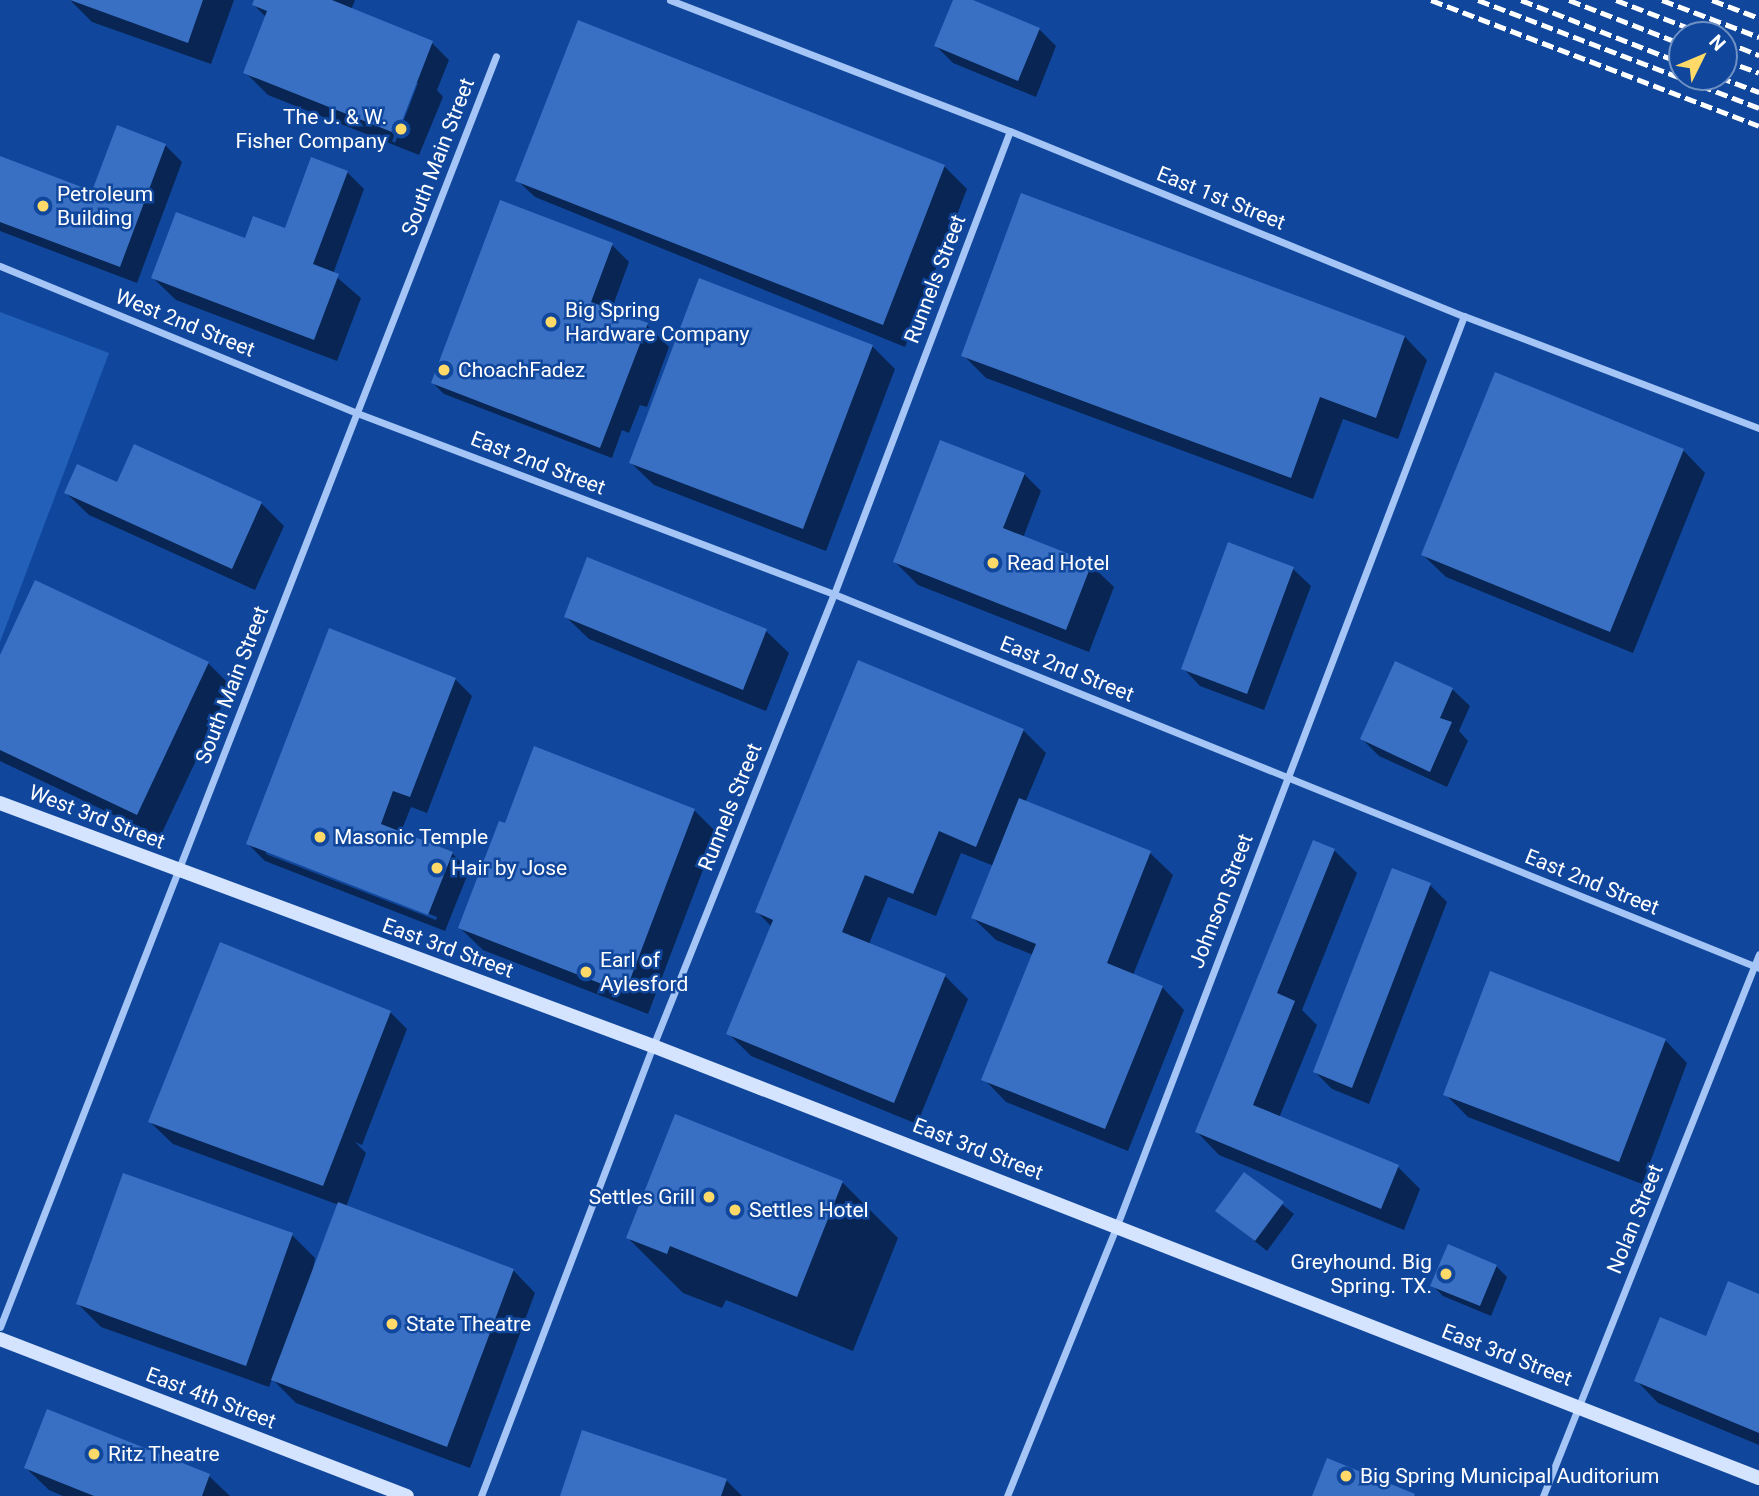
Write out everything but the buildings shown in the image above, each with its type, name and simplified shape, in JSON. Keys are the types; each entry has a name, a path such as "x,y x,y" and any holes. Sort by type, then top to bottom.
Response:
{"main road":[{"name":"West 3rd Street","path":"0,803 178,870"},
{"name":"East 3rd Street","path":"178,870 653,1046 1759,1478"},
{"name":"East 4th Street","path":"0,1339 407,1496"}],"street":[{"name":"East 1st Street","path":"670,0 1010,131 1464,316 1759,428"},
{"name":"South Main Street","path":"0,1327 496,56"},
{"name":"Runnels Street","path":"481,1496 653,1046 834,594 1010,131"},
{"name":"West 2nd Street","path":"0,266 357,413"},
{"name":"Johnson Street","path":"1007,1496 1117,1225 1464,316"},
{"name":"East 2nd Street","path":"357,413 834,594 1756,967"},
{"name":"Nolan Street","path":"1543,1496 1759,954"}],"shaded area":[{"path":"0,312 109,353 0,642"}],"railway":[{"path":"1431,0 1759,126"},
{"path":"1478,0 1759,108"},
{"path":"1521,0 1668,58"},
{"path":"1569,0 1668,39"},
{"path":"1616,0 1671,21"},
{"path":"1662,0 1759,37"},
{"path":"1712,0 1759,18"},
{"path":"1738,47 1759,55"},
{"path":"1738,65 1759,73"},
{"path":"1738,84 1759,92"}],"place":[{"name":"The J. & W. Fisher Company","path":"401,129"},
{"name":"Petroleum Building","path":"43,206"},
{"name":"Big Spring Hardware Company","path":"551,322"},
{"name":"ChoachFadez","path":"444,370"},
{"name":"Read Hotel","path":"993,563"},
{"name":"Masonic Temple","path":"320,837"},
{"name":"Hair by Jose","path":"437,868"},
{"name":"Earl of Aylesford","path":"586,972"},
{"name":"Settles Grill","path":"709,1197"},
{"name":"Settles Hotel","path":"735,1210"},
{"name":"Greyhound. Big Spring. TX.","path":"1446,1274"},
{"name":"State Theatre","path":"392,1324"},
{"name":"Ritz Theatre","path":"94,1454"},
{"name":"Big Spring Municipal Auditorium","path":"1346,1476"}]}
